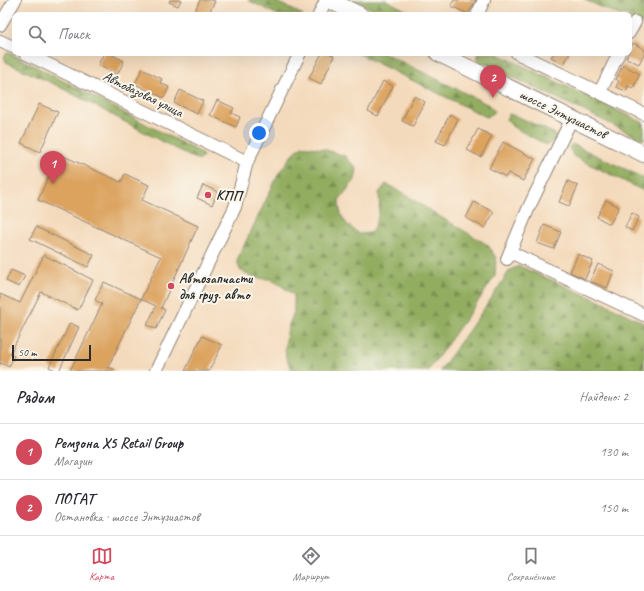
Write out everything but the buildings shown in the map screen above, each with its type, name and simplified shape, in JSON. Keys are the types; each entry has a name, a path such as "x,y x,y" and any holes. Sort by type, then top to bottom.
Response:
{"main road":[{"path":"329,0 354,12"},
{"name":"шоссе Энтузиастов","path":"458,57 572,118 644,154"}],"street":[{"path":"0,25 14,0"},
{"path":"320,12 326,0"},
{"path":"478,12 484,0"},
{"path":"632,28 635,22"},
{"path":"0,40 12,46"},
{"name":"Автобазовая улица","path":"31,56 247,162"},
{"path":"156,371 235,207 247,162 299,56"},
{"path":"523,56 644,114"},
{"path":"600,92 618,56"},
{"path":"572,118 529,207 508,255 644,315"}],"green space":[{"path":"248,0 273,0 297,12 272,12"},
{"path":"354,0 386,0 409,12 378,12"},
{"path":"585,0 644,0 644,25 632,20 632,12 612,12"},
{"path":"8,52 12,54 12,56 16,56 201,153 203,156 200,160 189,156 56,85 6,62 4,56"},
{"path":"363,56 390,56 489,105 495,112 486,117"},
{"path":"478,56 502,56 644,123 644,140 477,60"},
{"path":"509,114 555,134 556,140 547,145 513,127 506,119"},
{"path":"572,144 644,178 644,191 573,156 569,147"},
{"path":"302,146 323,149 345,156 357,169 355,180 339,200 339,206 344,220 359,234 370,233 376,223 379,214 379,193 386,184 488,245 496,258 495,276 428,371 293,371 286,358 285,348 288,327 294,312 294,295 270,279 253,278 240,270 237,260 279,173 292,155"},
{"path":"519,266 606,304 644,323 644,371 440,371 510,270"}],"place":[{"name":"ПОГАТ","path":"493,98"},
{"name":"Ремзона X5 Retail Group","path":"53,184"},
{"name":"КПП","path":"208,195"},
{"name":"Автозапчасти для груз. авто","path":"171,286"}]}
